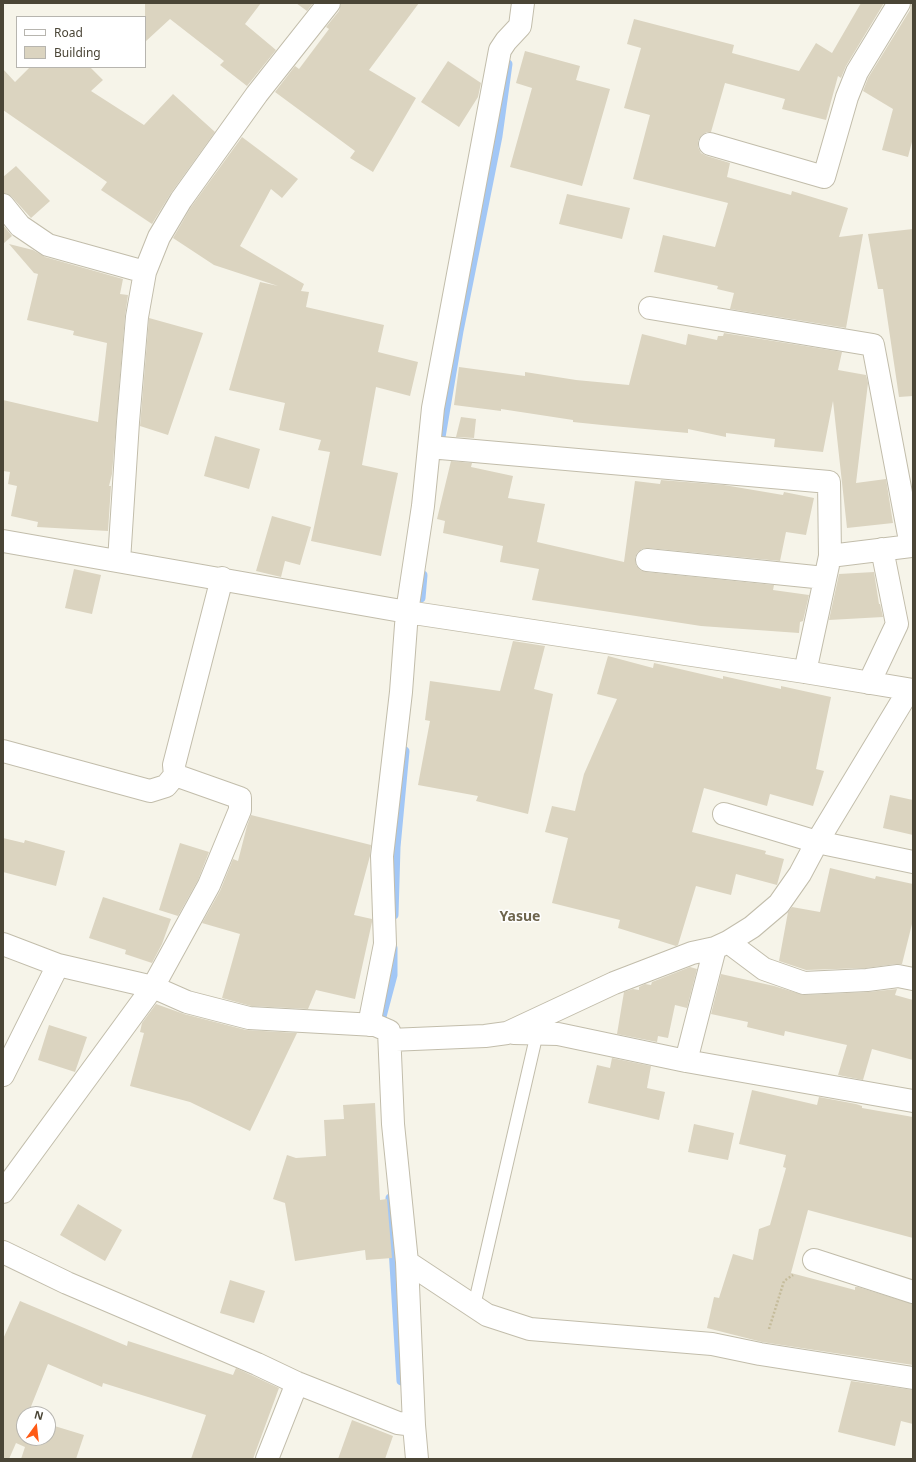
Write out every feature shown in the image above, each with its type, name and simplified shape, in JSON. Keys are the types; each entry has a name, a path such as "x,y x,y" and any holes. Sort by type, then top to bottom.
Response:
{"street":[{"path":"119,561 137,317 145,272 159,237 181,200 257,94 329,3"},
{"path":"417,1459 407,1424 407,1262 393,1124 380,1029 385,944 382,856 401,692 407,612 423,506 436,448 433,408 500,50 520,26 523,3"},
{"path":"710,144 824,177 847,97 857,72 898,3"},
{"path":"3,205 20,226 48,245 145,272"},
{"path":"650,308 873,345 911,546 830,556"},
{"path":"436,448 829,482 830,556 805,672"},
{"path":"3,541 222,578 407,612 805,672 911,690 817,842 800,874 779,904 752,927 721,945 692,953 614,983 507,1033"},
{"path":"869,683 897,624 882,549"},
{"path":"647,560 825,578"},
{"path":"3,751 150,791 166,786 175,775 174,765 222,578"},
{"path":"3,1192 153,987 209,885 240,810 240,798 175,775"},
{"path":"724,814 817,842 913,862"},
{"path":"3,944 58,965 153,987 187,1002 249,1018 486,1036 507,1033 537,1032 558,1034 686,1061 913,1101"},
{"path":"721,945 764,969 804,983 868,980 898,976 913,979"},
{"path":"686,1061 721,945"},
{"path":"3,1075 58,965"},
{"path":"3,1252 67,1283 257,1364 297,1383 407,1424"},
{"path":"814,1260 913,1292"},
{"path":"407,1262 487,1315 530,1329 712,1344 760,1354 913,1378"},
{"path":"267,1459 297,1383"}],"lane":[{"path":"474,1306 537,1032"}],"path":[{"path":"760,1354 784,1282 814,1260"}],"building":[{"path":"145,3 261,3 245,24 276,50 247,86 220,65 224,61 170,19 146,41"},
{"path":"296,3 313,3 307,11"},
{"path":"341,3 419,3 369,70 416,98 373,172 350,158 355,151 275,92 295,66 299,69 329,29 326,27 339,11"},
{"path":"861,3 884,3 846,66 841,78 838,76 826,120 782,109 785,99 725,83 711,132 707,132 702,135 698,141 698,147 701,153 730,163 727,177 791,195 792,191 848,208 839,237 863,234 846,328 730,309 734,293 717,289 718,286 654,272 663,235 715,247 728,203 633,179 650,115 624,108 641,48 627,44 634,19 734,45 732,53 799,71 816,43 832,53"},
{"path":"911,3 913,3 913,138 908,157 882,150 893,109 863,91 868,78 910,10"},
{"path":"525,51 580,66 576,80 610,89 582,186 510,167 532,88 516,83"},
{"path":"448,61 481,83 478,97 459,127 421,102"},
{"path":"29,68 91,68 103,80 91,91 144,125 173,94 215,132 171,193 152,224 101,190 107,182 3,110 3,69 15,82"},
{"path":"242,137 298,179 282,198 271,189 240,246 304,284 301,291 309,292 306,307 384,325 378,352 418,362 410,396 376,387 362,465 398,473 381,556 311,541 330,452 318,450 321,440 279,430 285,403 229,390 260,282 278,286 214,265 173,238 191,207"},
{"path":"16,166 50,201 31,218 12,197 3,193 3,177"},
{"path":"567,194 630,208 622,239 559,224"},
{"path":"3,225 12,236 3,244"},
{"path":"913,229 913,396 899,397 883,289 878,289 868,234"},
{"path":"9,244 33,250 45,257 123,279 120,294 128,295 112,474 109,486 111,486 108,531 37,527 38,522 11,516 17,486 8,484 10,472 3,471 3,400 98,422 107,343 73,335 74,331 27,320 38,274 34,273"},
{"path":"149,318 203,333 168,435 140,426"},
{"path":"724,333 842,352 838,370 866,375 868,383 856,483 886,479 893,523 847,528 833,401 823,452 774,447 775,439 726,433 726,437 688,429 688,433 573,422 573,420 501,409 501,411 454,405 459,367 525,376 525,372 576,380 629,385 642,334 686,345 688,334 717,340 718,336 723,336"},
{"path":"461,417 476,419 474,438 456,437"},
{"path":"215,436 260,449 249,489 204,476"},
{"path":"451,461 472,463 471,467 513,476 508,498 545,504 537,542 624,562 635,481 660,484 661,480 724,485 783,495 784,492 814,498 806,535 786,532 780,561 648,548 642,549 637,553 635,558 636,565 640,570 646,572 774,585 773,590 809,595 803,621 800,622 799,633 701,626 532,600 539,569 500,562 503,546 443,533 445,521 437,519"},
{"path":"272,516 311,527 300,565 285,561 281,577 256,571"},
{"path":"74,569 101,575 92,614 65,608"},
{"path":"874,572 879,604 883,617 829,620 839,574"},
{"path":"513,641 545,646 534,689 553,694 528,814 476,801 478,796 418,785 430,721 425,720 430,681 500,691"},
{"path":"608,656 653,668 654,663 723,679 723,676 781,689 781,686 831,697 816,769 824,771 813,806 770,794 767,806 704,788 692,832 766,851 765,854 784,859 777,885 736,874 731,895 696,886 678,945 676,946 618,928 620,920 552,903 568,838 545,832 552,806 575,811 584,774 617,699 597,694"},
{"path":"890,795 913,800 913,835 883,828"},
{"path":"251,815 371,845 370,856 354,915 372,919 355,999 316,990 308,1009 251,1006 222,998 240,934 202,923 220,891 233,859 238,861"},
{"path":"3,838 24,843 25,840 65,851 56,886 3,872"},
{"path":"180,843 209,852 198,880 178,916 159,910"},
{"path":"830,868 875,879 876,876 913,884 913,920 902,964 866,968 806,970 779,961 788,912 792,907 820,912"},
{"path":"103,897 171,919 162,944 152,963 125,954 126,950 89,938"},
{"path":"690,967 697,969 687,1008 675,1005 668,1038 658,1036 657,1042 617,1034 624,992 633,989 639,990 639,987 645,984 651,985 652,982"},
{"path":"721,974 774,986 804,995 897,989 895,995 913,1000 913,1060 872,1049 863,1080 838,1075 847,1045 785,1031 784,1036 747,1027 748,1022 711,1014"},
{"path":"156,1004 184,1014 246,1030 297,1033 250,1131 190,1102 130,1086 144,1033 140,1032 142,1023"},
{"path":"49,1025 87,1037 75,1072 38,1060"},
{"path":"612,1058 651,1066 647,1088 665,1092 659,1120 588,1103 597,1065 610,1068"},
{"path":"752,1090 817,1105 819,1097 856,1104 862,1106 862,1108 913,1117 913,1238 808,1210 791,1273 855,1290 855,1287 858,1287 913,1304 913,1365 762,1342 707,1328 714,1297 719,1298 733,1254 753,1260 759,1229 770,1225 786,1168 783,1167 786,1155 739,1144"},
{"path":"375,1103 380,1200 387,1199 392,1258 366,1260 365,1250 295,1261 285,1203 273,1199 287,1155 296,1158 326,1156 324,1120 344,1119 343,1105"},
{"path":"694,1124 734,1133 728,1160 688,1152"},
{"path":"78,1204 122,1230 105,1261 60,1235"},
{"path":"230,1280 265,1291 254,1323 220,1313"},
{"path":"20,1301 127,1346 128,1341 233,1375 236,1368 279,1388 253,1459 191,1459 206,1415 103,1383 102,1387 48,1364 31,1406 16,1406 16,1443 9,1459 3,1459 3,1339"},
{"path":"851,1381 913,1390 913,1424 901,1421 895,1446 838,1432"},
{"path":"352,1420 393,1436 385,1459 338,1459"},
{"path":"56,1426 84,1435 76,1459 21,1459 25,1447 23,1446 56,1446"}],"waterway":[{"path":"439,449 459,331 498,136 508,64"},
{"path":"421,598 423,575"},
{"path":"394,915 396,847 405,751"},
{"path":"380,1024 393,975 393,948"},
{"path":"390,1198 401,1381"}],"district":[{"name":"Yasue","path":"520,917"}]}
